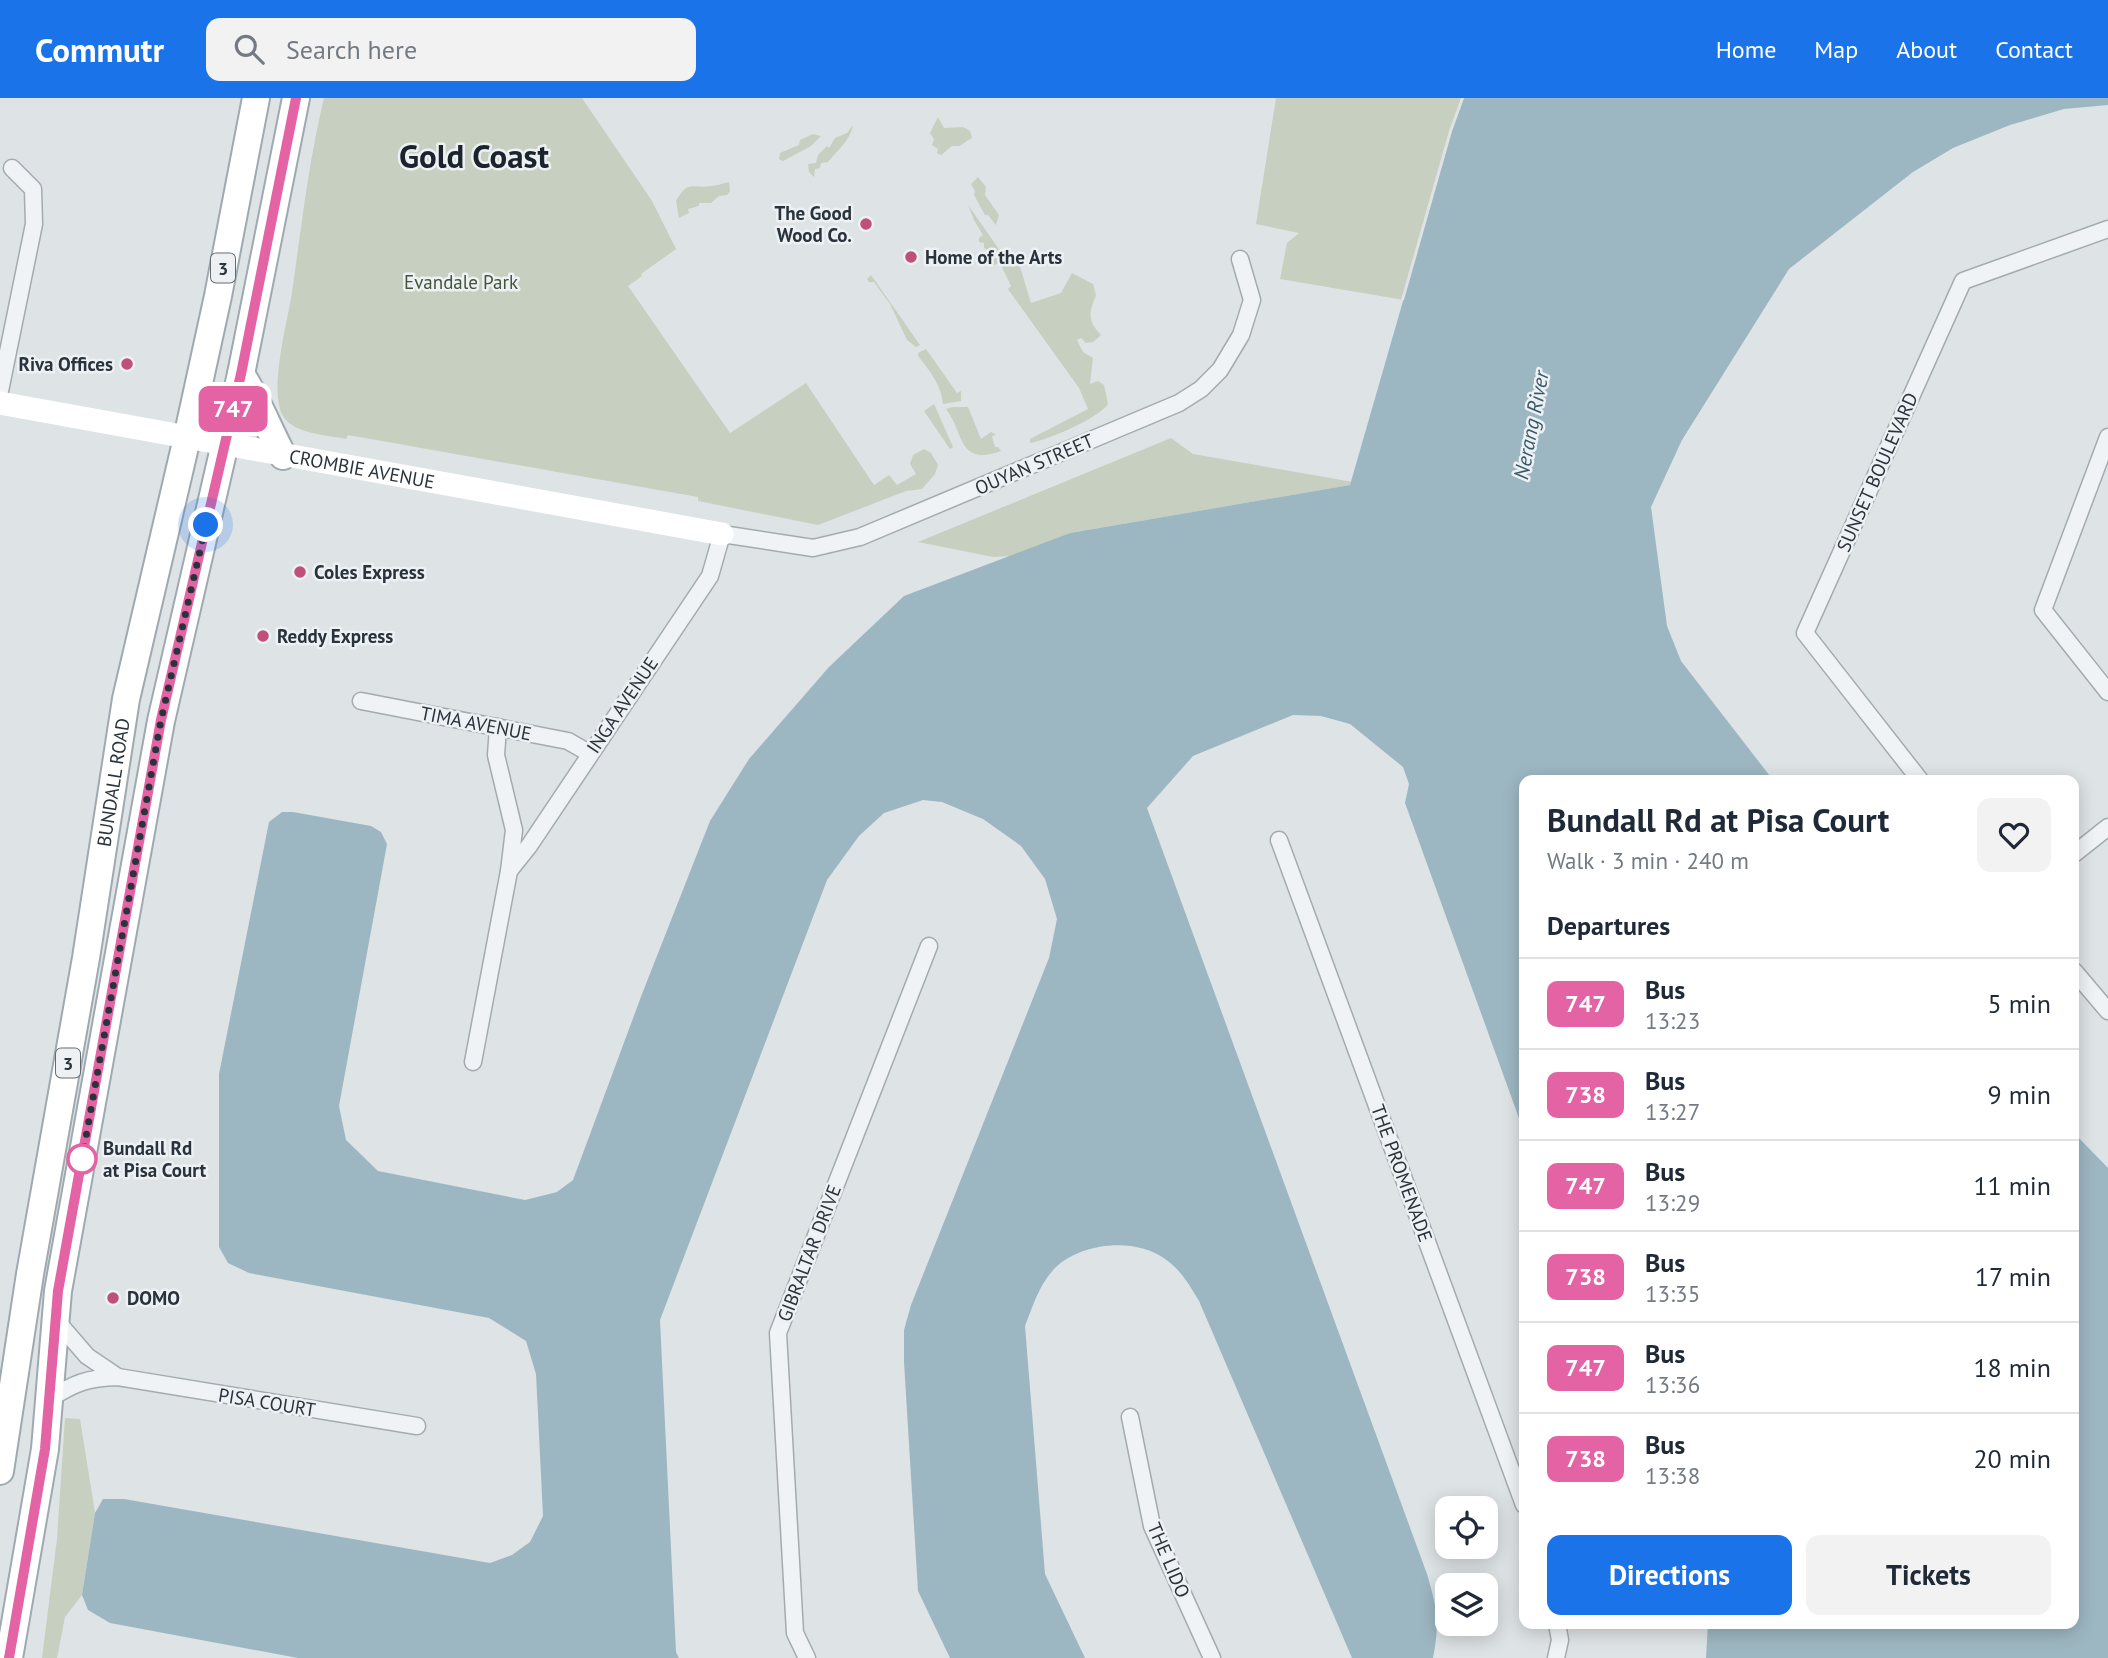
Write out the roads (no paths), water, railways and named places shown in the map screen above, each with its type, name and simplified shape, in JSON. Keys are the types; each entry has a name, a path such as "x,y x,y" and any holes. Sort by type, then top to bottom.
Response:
{"main road":[{"name":"BUNDALL ROAD","path":"0,1471 30,1274 86,958 126,699 218,296 256,98"},
{"name":"BUNDALL ROAD","path":"9,1658 39,1489 62,1267 161,720 241,374 296,98"},
{"path":"241,374 259,403 264,420 283,456"}],"street":[{"path":"0,391 34,224 33,189 12,167"},
{"name":"SUNSET BOULEVARD","path":"1916,775 1805,633 1963,281 2108,229"},
{"name":"OUYAN STREET","path":"722,534 813,548 860,537 1179,403 1201,389 1220,370 1241,335 1252,300 1240,259"},
{"name":"CROMBIE AVENUE","path":"0,403 722,534"},
{"path":"2108,437 2043,610 2108,692"},
{"name":"INGA AVENUE","path":"509,871 710,576 722,534"},
{"name":"TIMA AVENUE","path":"361,701 568,741 589,753"},
{"name":"INGA AVENUE","path":"473,1062 509,871 514,830 496,755 498,727"},
{"path":"2079,850 2108,827"},
{"name":"THE PROMENADE","path":"1279,840 1519,1491"},
{"name":"GIBRALTAR DRIVE","path":"807,1658 795,1633 778,1333 929,946"},
{"path":"2079,977 2108,1011"},
{"name":"PISA COURT","path":"55,1319 87,1356 118,1377"},
{"name":"PISA COURT","path":"48,1400 73,1384 92,1378 118,1377 417,1426"},
{"name":"THE LIDO","path":"1130,1417 1152,1526 1212,1658"},
{"path":"1556,1658 1560,1640 1558,1629"}],"water":[{"name":"Nerang River","path":"1464,98 2108,98 2108,105 2064,109 2010,125 1953,148 1913,172 1789,269 1682,440 1651,507 1667,626 1681,661 1769,775 1519,775 1519,1118 1405,803 1409,784 1403,767 1350,724 1321,716 1293,715 1193,756 1147,808 1427,1574 1435,1610 1433,1658 1352,1658 1199,1301 1171,1263 1153,1252 1124,1245 1093,1248 1078,1253 1054,1269 1044,1282 1025,1326 1045,1574 1085,1658 950,1658 918,1591 904,1330 911,1305 1049,958 1057,919 1045,879 1021,846 983,819 942,802 923,800 884,813 859,836 827,880 660,1320 676,1652 679,1658 298,1658 110,1623 88,1610 82,1595 95,1513 103,1499 124,1499 490,1563 512,1555 530,1542 543,1516 536,1374 526,1341 489,1318 249,1273 228,1263 219,1247 219,1074 269,822 282,812 293,812 371,826 381,832 387,844 339,1106 346,1140 378,1171 525,1200 557,1192 573,1180 710,821 749,759 829,667 904,596 1070,533 1350,485 1452,131"},
{"path":"2079,1138 2108,1168 2108,1658 1706,1658 1708,1629 2079,1629"}],"place":[{"name":"The Good Wood Co.","path":"866,224"},
{"name":"Home of the Arts","path":"911,257"},
{"name":"Riva Offices","path":"127,364"},
{"name":"Coles Express","path":"300,572"},
{"name":"Reddy Express","path":"263,636"},
{"name":"Bundall Rd at Pisa Court","path":"82,1159"},
{"name":"DOMO","path":"113,1298"}],"district":[{"name":"Gold Coast","path":"474,155"}],"park label":[{"name":"Evandale Park","path":"461,282"}]}
